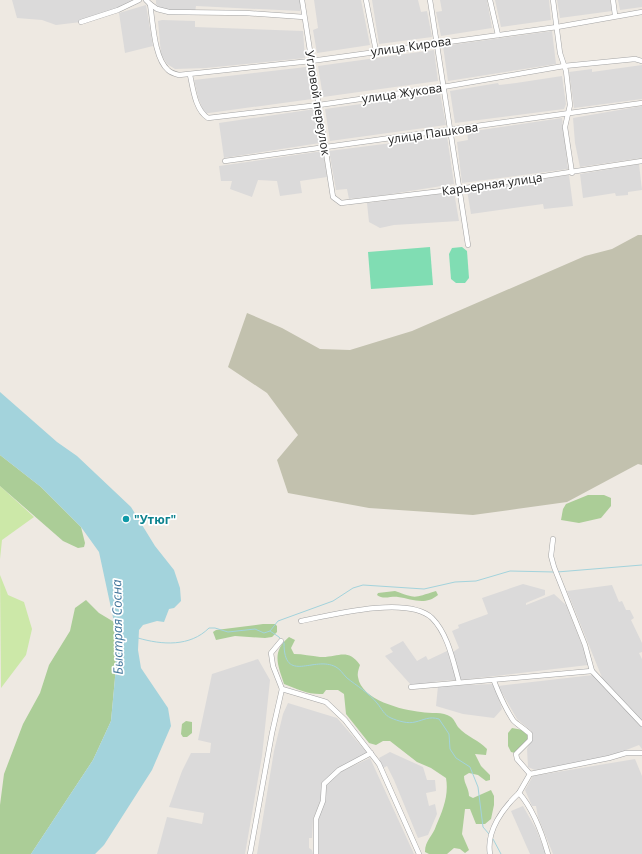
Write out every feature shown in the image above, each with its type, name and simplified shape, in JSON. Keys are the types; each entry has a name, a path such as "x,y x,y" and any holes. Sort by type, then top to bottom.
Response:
{"street":[{"path":"81,22 118,10 139,0"},
{"path":"146,0 162,12 246,13 304,17"},
{"name":"Угловой переулок","path":"302,0 333,197 341,203"},
{"path":"366,0 376,50"},
{"path":"430,0 438,42 443,87 452,130 468,245"},
{"path":"490,0 498,34"},
{"path":"553,0 560,53 564,66 570,105 565,128 572,173"},
{"path":"613,0 615,15"},
{"name":"улица Кирова","path":"150,4 157,50 162,64 169,71 179,75 311,61 376,50 557,27 615,15 642,12"},
{"name":"улица Жукова","path":"190,75 198,105 203,115 208,118 319,105 443,87 564,66 635,59 642,61"},
{"name":"улица Пашкова","path":"225,161 642,103"},
{"name":"Карьерная улица","path":"341,203 459,189 572,173 642,161"},
{"path":"553,539 551,556 554,567 585,645 592,671 642,724"},
{"path":"301,621 377,607 424,612 436,624 442,633 459,682"},
{"path":"250,854 272,733 282,689 273,666 270,653 281,641"},
{"path":"411,687 592,671"},
{"path":"494,680 500,696 514,722 522,725 530,734 530,740 516,754 517,759 530,774"},
{"path":"282,689 326,702 345,720 379,764 419,854"},
{"path":"490,854 488,844 491,833 504,811 519,793 530,774 609,758 626,752 642,753"},
{"path":"316,854 316,819 323,801 324,784 339,770 371,753"},
{"path":"519,793 526,800 541,831 548,854"}],"shaded area":[{"path":"12,0 139,0 81,22 56,25 42,20 17,18"},
{"path":"156,0 300,0 300,11 196,6 195,12 162,10 156,4"},
{"path":"314,0 361,0 370,45 317,53 313,30 318,28"},
{"path":"372,0 418,0 421,12 427,11 432,37 379,44"},
{"path":"440,0 487,0 492,28 441,36 436,12 442,11"},
{"path":"495,0 549,0 551,20 501,27"},
{"path":"557,0 610,0 612,11 560,18"},
{"path":"618,0 642,0 642,7 620,10"},
{"path":"146,5 153,46 125,53 119,13"},
{"path":"158,21 195,21 195,27 303,31 305,58 206,68 175,69 167,64 161,54"},
{"path":"552,31 556,64 448,81 443,46"},
{"path":"434,50 438,81 323,97 318,66"},
{"path":"642,65 642,99 574,108 569,72 592,69 592,72"},
{"path":"306,67 312,99 209,113 204,113 194,80"},
{"path":"562,76 566,104 564,109 455,123 450,91 498,83 499,85"},
{"path":"440,93 446,125 330,141 325,109"},
{"path":"642,106 642,158 580,167 575,143 573,118"},
{"path":"315,109 320,143 224,158 219,123"},
{"path":"562,118 568,169 462,183 457,142 468,140 467,132"},
{"path":"447,136 454,184 349,199 347,189 336,190 329,151"},
{"path":"323,151 327,177 300,181 302,193 280,196 277,181 258,180 252,197 230,189 232,181 221,181 219,166"},
{"path":"639,164 642,190 628,192 628,195 616,196 615,193 583,198 580,174"},
{"path":"569,175 573,206 544,209 543,204 471,214 467,190"},
{"path":"454,192 459,221 394,225 380,228 369,222 367,203"},
{"path":"638,235 642,235 642,465 638,464 567,502 473,515 369,508 288,493 277,460 298,435 267,393 228,367 247,313 282,328 320,349 350,350 412,331 585,256 612,249"},
{"path":"523,584 545,590 545,595 526,603 526,605 554,594 566,605 584,650 588,665 461,680 453,652 459,648 452,631 459,628 458,625 488,614 482,598"},
{"path":"612,585 619,602 622,601 626,610 630,610 634,618 631,620 642,643 642,652 639,653 642,659 642,722 603,680 567,591"},
{"path":"403,641 417,661 426,656 428,660 447,651 453,666 456,680 412,686 385,656 393,652 390,648"},
{"path":"258,659 270,680 262,756 245,854 157,854 167,817 202,824 204,813 169,807 182,771 191,753 210,753 211,743 198,740 212,674"},
{"path":"593,675 642,727 642,749 639,745 616,754 584,762 535,770 528,767 527,749 533,735 531,731 517,719 498,686"},
{"path":"494,684 502,709 494,718 463,714 436,706 438,686"},
{"path":"288,703 337,718 368,754 341,767 322,784 321,799 313,819 312,838 309,838 309,848 312,850 313,854 257,854 274,751 283,714"},
{"path":"390,752 423,767 427,780 435,780 436,791 426,793 429,806 435,804 437,814 428,835 418,838 387,766 383,768 379,758"},
{"path":"370,758 414,854 318,854 318,817 326,785 340,772"},
{"path":"635,759 642,776 642,854 553,854 538,817 536,806 532,806 525,790 533,776"},
{"path":"523,806 536,829 546,854 530,854 511,811"}],"green space":[{"path":"430,247 433,285 371,289 368,252"},
{"path":"462,247 467,251 469,278 465,283 456,283 451,279 449,254 452,248"},
{"path":"0,455 41,487 81,527 85,543 84,547 78,548 63,541 0,486"},
{"path":"0,486 34,517 2,540 0,559"},
{"path":"588,495 604,495 611,498 611,506 601,518 579,523 561,520 563,509 566,504"},
{"path":"0,575 8,595 24,602 32,629 26,655 1,688"},
{"path":"395,591 415,597 436,591 438,595 428,600 418,601 398,597 384,598 377,595 378,593"},
{"path":"86,600 99,613 114,622 116,667 111,721 93,760 31,854 0,854 0,805 4,774 23,724 40,693 49,665 70,631 75,608"},
{"path":"263,624 275,624 277,626 277,632 272,637 265,638 235,636 216,640 213,632 216,630"},
{"path":"289,637 295,640 291,648 294,654 320,657 342,655 351,656 360,665 358,675 361,685 366,692 374,698 404,709 448,715 453,719 458,727 487,749 486,755 475,754 481,766 490,775 490,780 486,781 478,775 469,773 464,776 469,796 473,798 491,790 494,796 491,819 485,824 476,824 470,809 465,809 462,834 469,850 465,853 460,849 454,848 447,854 429,854 425,852 426,844 435,829 445,802 447,790 446,778 431,768 417,762 390,741 383,741 376,745 369,743 346,714 344,694 338,690 326,690 323,694 313,694 284,684 278,665 278,653 283,643"},
{"path":"186,721 192,722 192,733 187,737 183,737 181,734 182,724"},
{"path":"512,728 523,730 528,736 528,739 515,753 511,752 508,746 508,733"}],"water":[{"name":"Быстрая Сосна","path":"0,392 57,442 77,456 131,507 155,546 174,570 180,588 181,601 174,608 169,609 164,622 157,621 143,625 139,630 138,650 141,668 168,708 171,726 152,770 104,845 95,854 31,854 93,760 111,721 116,667 114,622 99,552 81,527 41,487 0,455"}],"waterway":[{"path":"557,572 642,565"},
{"path":"138,638 157,642 175,643 193,639 209,628 215,628 228,632 255,629 264,633 270,631 278,621 333,601 353,588 363,585 424,589 455,582 476,581 510,571 554,572"},
{"path":"270,631 279,637 284,643 285,656 289,663 295,666 327,664 336,667 347,678 370,696 389,717 409,723 429,718 439,719 449,734 450,749 456,758 470,767 478,787 483,827 489,834"},
{"path":"493,839 501,854"}],"place":[{"name":"\"Утюг\"","path":"126,519"}]}
